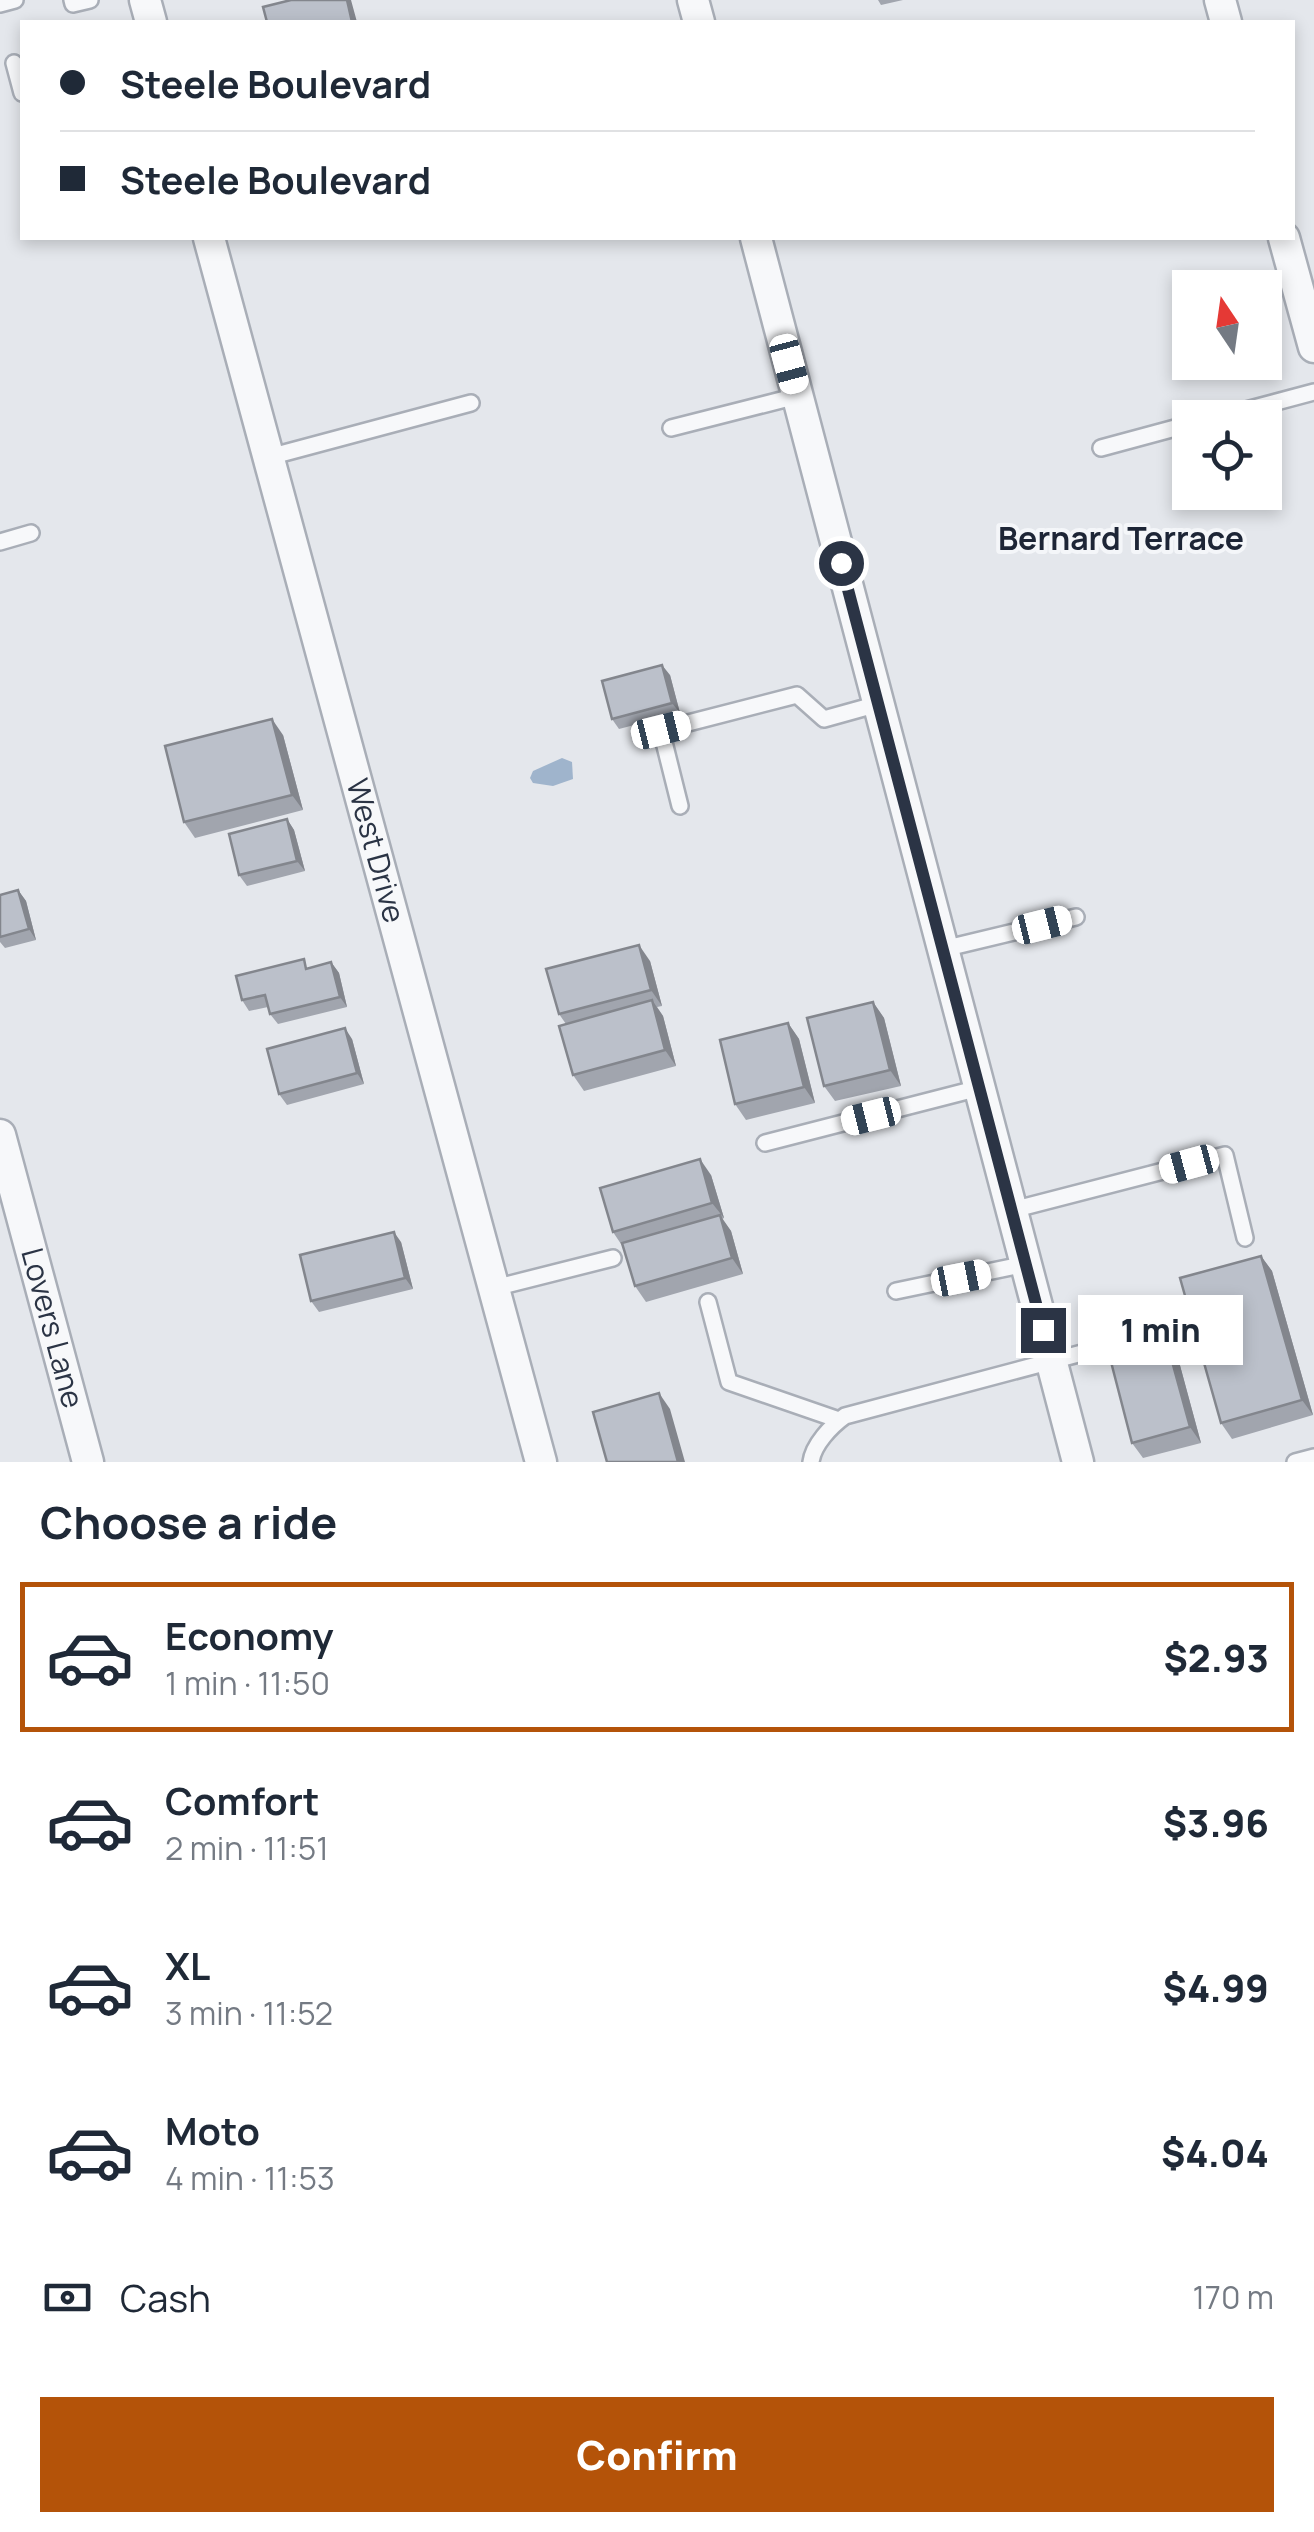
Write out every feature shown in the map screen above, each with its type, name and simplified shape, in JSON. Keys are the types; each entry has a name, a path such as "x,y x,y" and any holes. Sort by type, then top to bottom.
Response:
{"street":[{"name":"West Drive","path":"210,240 542,1462"},
{"path":"757,240 1078,1462"},
{"path":"1285,240 1314,346"},
{"name":"Lovers Lane","path":"0,1134 88,1462"}],"lane":[{"path":"0,4 14,0"},
{"path":"73,2 90,0"},
{"path":"12,63 20,88"},
{"path":"1282,400 1314,392"},
{"path":"670,428 797,396"},
{"path":"269,457 471,403"},
{"path":"1101,448 1172,429"},
{"path":"0,542 32,533"},
{"path":"680,806 661,730 797,695 824,719 878,704"},
{"path":"943,949 1076,917"},
{"path":"765,1143 979,1088"},
{"path":"1012,1210 1224,1154 1245,1238"},
{"path":"494,1288 613,1258"},
{"path":"896,1291 1026,1264"},
{"path":"708,1302 730,1382 839,1420 1176,1328"},
{"path":"811,1462 813,1451 839,1420"},
{"path":"1296,1462 1314,1457"}],"water":[{"path":"562,758 572,762 573,779 553,786 533,783 533,771"}],"building":[{"path":"291,0 347,0 352,20 266,20 263,7"},
{"path":"662,665 672,703 612,719 602,681"},
{"path":"272,719 292,795 184,822 165,746"},
{"path":"287,819 297,861 239,875 229,834"},
{"path":"18,890 29,929 0,937 0,895"},
{"path":"639,945 651,990 559,1014 546,969"},
{"path":"304,959 306,969 331,962 340,997 270,1014 265,995 242,1000 236,976"},
{"path":"652,1000 665,1050 573,1075 559,1026"},
{"path":"873,1002 890,1070 824,1086 807,1018"},
{"path":"788,1023 804,1087 735,1104 720,1040"},
{"path":"345,1028 357,1073 279,1094 267,1049"},
{"path":"700,1159 712,1203 613,1232 600,1188"},
{"path":"720,1215 732,1258 635,1286 622,1243"},
{"path":"394,1232 405,1278 311,1301 300,1255"},
{"path":"1261,1256 1302,1400 1221,1423 1180,1278"},
{"path":"1167,1343 1190,1427 1132,1443 1110,1358"},
{"path":"659,1393 678,1462 607,1462 593,1412"}],"district":[{"name":"Bernard Terrace","path":"1121,539"}],"route":[{"path":"841,563 1043,1330"}]}
